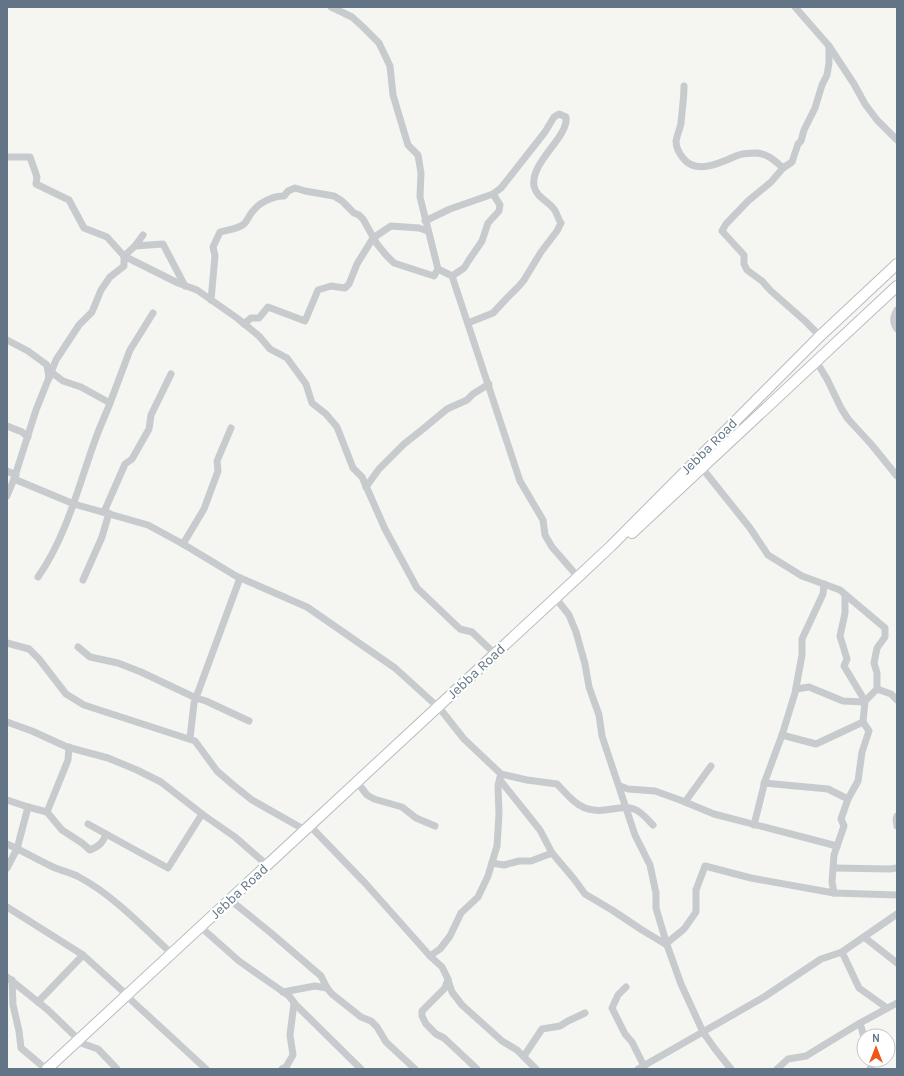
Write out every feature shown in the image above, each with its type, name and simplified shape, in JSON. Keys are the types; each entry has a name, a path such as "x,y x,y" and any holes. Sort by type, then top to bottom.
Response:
{"highway":[{"name":"Jebba Road","path":"46,1069 80,1041 234,903 309,829 558,601 820,336 897,264"},
{"name":"Jebba Road","path":"129,997 171,953 268,865 360,786 495,654 578,577 702,468 897,286"},
{"name":"Jebba Road","path":"54,1069 80,1041"}],"street":[{"path":"211,300 215,256 213,247 220,232 244,224 253,210 275,196 284,196 288,191 295,188 334,196 354,213 360,215 373,238 386,255 394,262 434,276 438,270 420,197 421,173 418,155 408,145 393,95 390,66 379,43 364,27 352,17 331,7"},
{"path":"795,7 828,46 877,120 897,140"},
{"path":"820,336 771,292 762,281 747,270 744,264 744,255 722,231 726,224 748,201 771,182 783,168 792,162 798,144 801,141 804,130 815,108 822,85 828,76 830,63 828,46"},
{"path":"684,86 680,123 676,142 680,154 686,163 702,167 723,163 736,156 746,153 758,153 765,154 783,168"},
{"path":"426,221 439,213 493,194 501,188 545,132 554,117 559,114 566,117 567,122 564,128 545,155 534,177 534,186 537,193 549,202 555,210 561,223 557,232 541,252 524,280 493,313 468,323"},
{"path":"7,157 30,158 37,177 36,184 69,200 84,228 107,237 124,256 185,286 197,290 259,336 270,349 287,358 306,384 312,403 326,414 337,427 352,468 362,477 385,529 417,588 460,629 472,632 495,654"},
{"path":"452,276 464,268 482,241 488,223 499,210 500,205 493,194"},
{"path":"244,324 251,318 259,318 268,307 305,321 318,290 331,286 345,288 349,284 357,264 373,238 391,226 419,228 428,231"},
{"path":"7,496 9,486 15,477 56,360 79,326 92,312 101,290 110,277 124,266 124,256 143,235"},
{"path":"134,246 163,244 185,286"},
{"path":"438,270 452,276 520,481 543,520 544,535 552,547 578,577"},
{"path":"897,310 893,316 893,323 897,329"},
{"path":"38,577 60,539 74,504 97,435 130,350 153,313"},
{"path":"7,340 28,351 47,365 50,375 81,387 110,403"},
{"path":"816,361 848,419 897,476"},
{"path":"83,580 102,537 106,513 125,464 132,458 148,429 151,415 171,374"},
{"path":"366,487 379,469 413,436 447,409 467,400 472,394 489,384"},
{"path":"7,426 22,432 28,437"},
{"path":"183,544 204,509 218,471 217,461 231,428"},
{"path":"702,468 750,528 768,555 802,576 840,590 885,628 885,637 877,648 874,663 877,672 877,689 864,702 843,701 809,687 796,689"},
{"path":"7,471 15,477 74,504 148,525 240,578 307,608 396,668 440,708 464,739 500,777 540,830 552,853 585,894 667,944"},
{"path":"190,738 196,698 240,578"},
{"path":"754,825 764,783 782,735 796,689 802,655 802,639 823,594 824,584"},
{"path":"834,893 832,882 834,855 844,826 841,819 848,799 858,781 862,752 869,731 863,722 865,701 844,666 847,659 840,636 845,613 845,595"},
{"path":"558,601 569,615 576,632 585,664 589,687 598,715 602,736 620,786 635,835 650,865 656,893 656,908 681,984 703,1032 731,1069"},
{"path":"7,643 29,649 39,659 66,694 84,705 190,738 199,745 217,771 252,800 309,829 366,884 430,956 442,967 452,992 462,1005 502,1041 524,1056 536,1069"},
{"path":"78,647 90,657 118,663 249,721"},
{"path":"877,689 891,694 897,700"},
{"path":"7,722 69,747 108,758 161,782 202,814 235,837 268,865"},
{"path":"782,735 816,744 863,722"},
{"path":"47,812 68,760 69,747"},
{"path":"685,802 711,766"},
{"path":"500,777 557,784 571,799 586,808 600,811 627,808 637,811 653,826"},
{"path":"430,956 440,949 450,936 461,913 478,896 488,876 497,846 499,829 498,786 500,777"},
{"path":"764,783 828,789 848,799"},
{"path":"360,786 369,796 378,801 402,808 416,818 435,826"},
{"path":"620,786 655,791 714,814 812,838 837,846"},
{"path":"7,800 47,812 62,830 90,850 103,842 106,834"},
{"path":"7,868 17,849 28,807"},
{"path":"88,824 168,868 202,814"},
{"path":"897,816 897,826"},
{"path":"7,844 46,864 78,876 91,884 121,907 171,953"},
{"path":"492,863 504,865 519,861 530,861 552,853"},
{"path":"667,944 684,929 696,912 696,890 705,866 751,878 834,893 897,894"},
{"path":"834,868 897,868"},
{"path":"234,903 321,976 332,994 361,1017 371,1021 377,1027 386,1042 415,1069"},
{"path":"7,907 83,955 206,1069"},
{"path":"626,987 618,995 612,1008 624,1034 632,1042 641,1067 764,997 821,959 842,952 897,914"},
{"path":"204,930 239,961 289,996 294,1003 361,1069"},
{"path":"864,937 897,963"},
{"path":"842,952 859,988 887,1008"},
{"path":"38,1002 83,955"},
{"path":"9,979 38,1002 80,1041 98,1048 117,1069"},
{"path":"9,979 21,1048 46,1069"},
{"path":"448,979 445,988 422,1011 422,1016 426,1024 436,1034 444,1038 477,1069"},
{"path":"283,992 315,986 327,988"},
{"path":"282,1069 286,1066 293,1055 290,1034 294,1003"},
{"path":"777,1069 788,1059 806,1056 860,1022 897,1003"},
{"path":"524,1056 542,1029 560,1026 585,1013"},
{"path":"860,1022 862,1028"}]}
